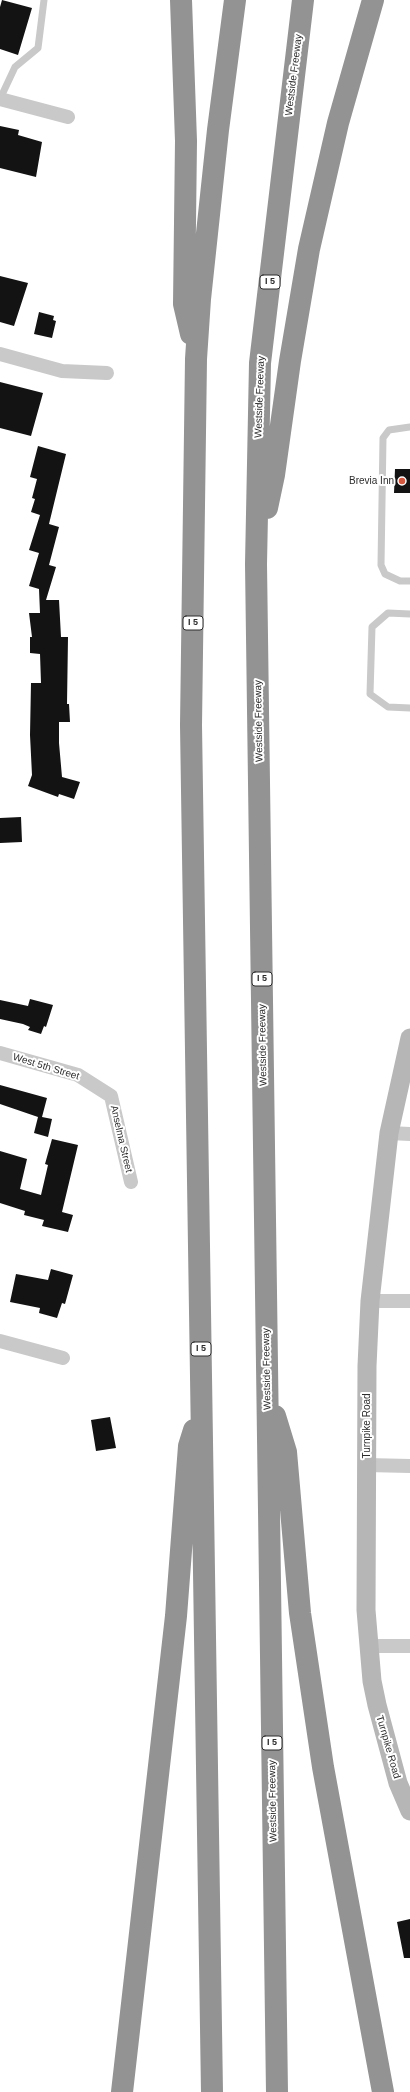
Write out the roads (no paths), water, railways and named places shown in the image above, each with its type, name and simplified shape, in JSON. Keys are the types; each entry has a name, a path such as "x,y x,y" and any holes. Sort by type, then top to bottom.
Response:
{"highway":[{"path":"181,0 186,141 184,304 196,359"},
{"name":"I 5","path":"212,2092 191,725 196,359 200,299 217,138 235,0"},
{"name":"Westside Freeway","path":"277,2092 256,564 260,363 303,0"},
{"path":"256,564 274,475 290,361 309,249 338,123 373,0"},
{"path":"268,1394 286,1452 305,1654 323,1767 383,2092"},
{"path":"122,2092 176,1616 189,1446 202,1404"}],"street":[{"path":"0,99 68,117"},
{"path":"0,354 62,371 107,373"},
{"name":"Turnpike Road","path":"410,1038 390,1133 370,1301 367,1366 366,1466 366,1610 372,1681 384,1737 398,1783 410,1811"},
{"name":"West 5th Street","path":"0,1054 78,1075 111,1096"},
{"name":"Anselma Street","path":"111,1096 131,1182"},
{"path":"390,1133 410,1134"},
{"path":"370,1301 410,1301"},
{"path":"0,1341 63,1358"},
{"path":"366,1466 410,1466"},
{"path":"369,1646 410,1646"}],"lane":[{"path":"0,99 15,67 38,48 44,0"},
{"path":"410,427 389,430 382,438 381,565 385,574 400,581 410,581"},
{"path":"410,614 388,613 372,627 370,694 388,707 410,708"}],"place":[{"name":"Brevia Inn","path":"402,481"}]}
